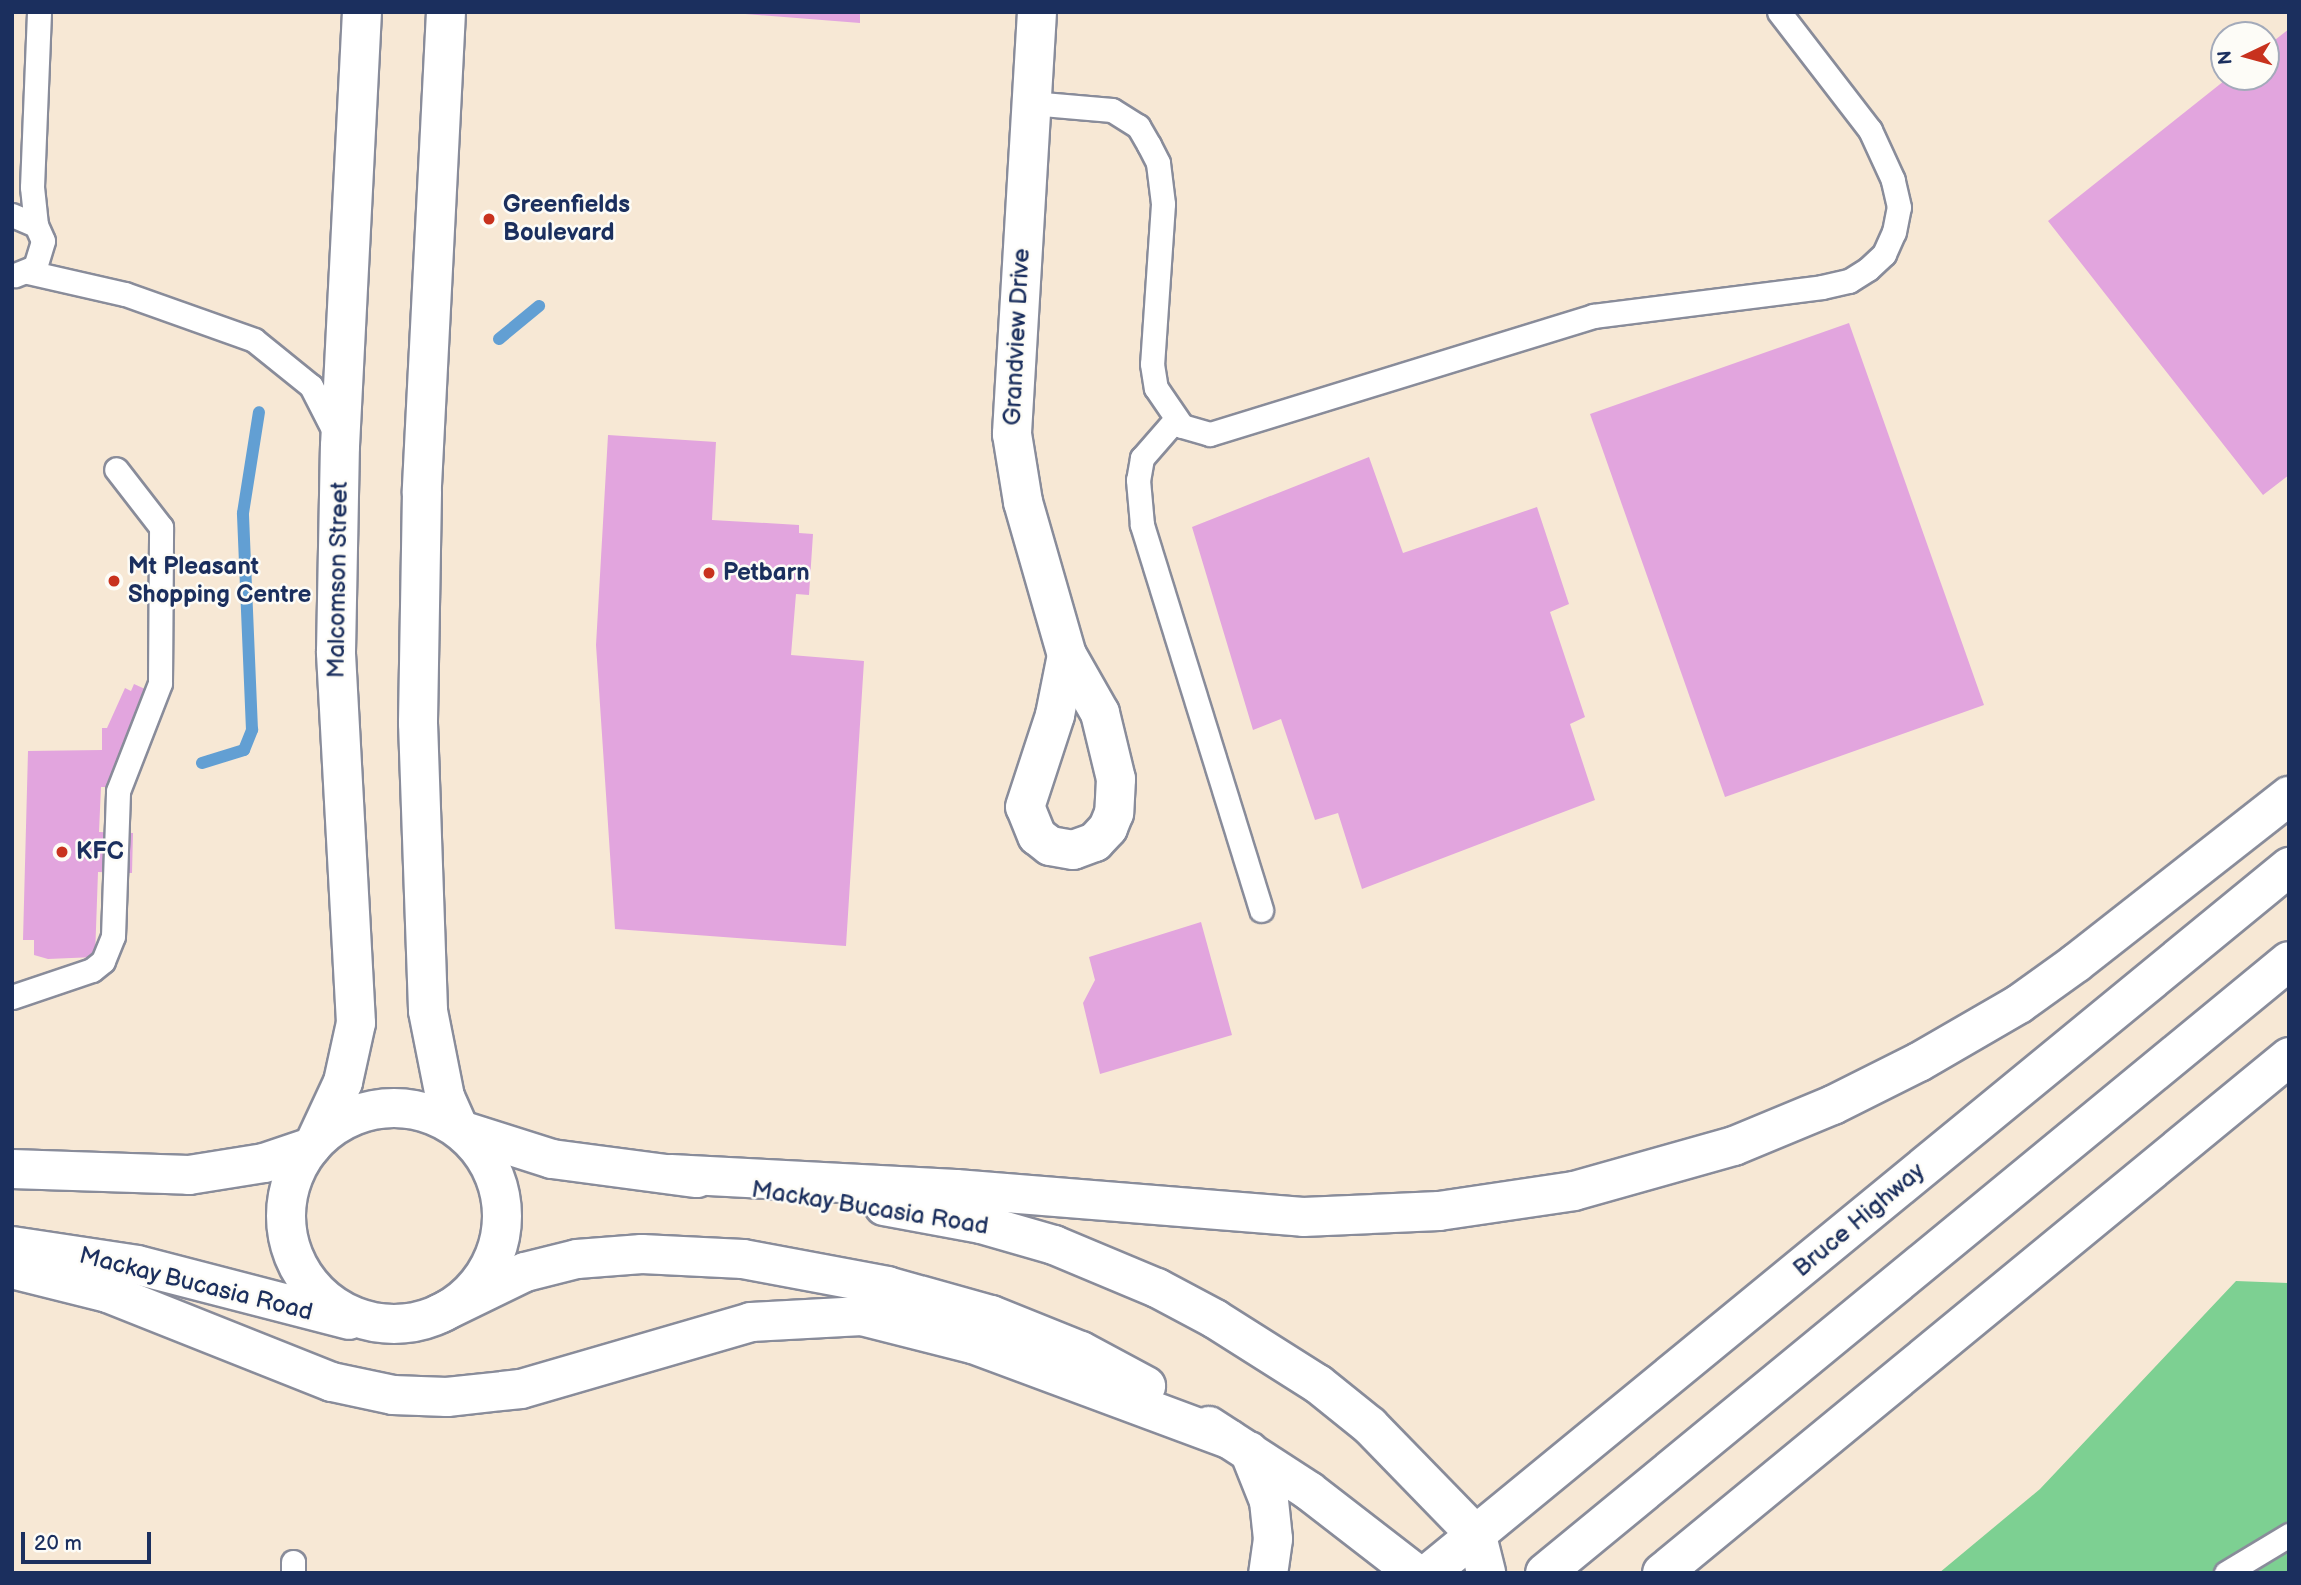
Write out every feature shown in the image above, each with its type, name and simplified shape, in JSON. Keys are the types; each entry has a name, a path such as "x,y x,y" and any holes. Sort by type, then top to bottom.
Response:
{"main road":[{"name":"Malcomson Street","path":"314,1144 344,1082 356,1023 337,726 340,446 362,12"},
{"path":"439,1314 457,1303 483,1275 500,1231 496,1184 445,1097 428,1011 418,723 422,492 446,12"},
{"name":"Grandview Drive","path":"1037,12 1012,434 1023,502 1067,654"},
{"path":"671,1174 969,1190 1303,1217 1439,1211 1574,1191 1734,1146 1833,1105 1919,1062 2019,1004 2076,964 2289,796"},
{"name":"Bruce Highway","path":"1429,1573 2289,867"},
{"path":"1545,1573 2289,961"},
{"path":"1662,1573 2289,1057"},
{"path":"462,1130 416,1110 379,1109 342,1121 314,1144 299,1164 287,1204 290,1245 309,1282 323,1297 358,1318 379,1323 410,1322 439,1314 526,1272 589,1257 685,1254 800,1268 930,1296 1003,1320 1103,1363 1239,1445 1415,1573"},
{"name":"Mackay Bucasia Road","path":"462,1130 552,1159 671,1174 981,1224 1054,1245 1157,1288 1261,1346 1318,1384 1399,1452 1477,1536"},
{"path":"12,1168 189,1175 257,1165 314,1144"},
{"name":"Mackay Bucasia Road","path":"12,1246 111,1259 309,1313 379,1323"},
{"path":"12,1269 107,1293 332,1382 393,1395 447,1397 521,1390 751,1322 862,1316 973,1344 1239,1445 1266,1488 1271,1513 1268,1573"},
{"path":"1477,1536 1486,1573"}],"lane":[{"path":"20,274 43,250 36,225 32,187 39,12"},
{"path":"1031,103 1098,107 1124,114 1138,126 1158,163 1163,204 1152,364 1156,388 1176,419 1195,432 1210,434 1313,400 1593,316 1822,287 1849,281 1868,269 1884,254 1894,232 1899,207 1893,180 1870,130 1779,12"},
{"path":"12,215 36,225"},
{"path":"20,274 125,295 254,341 311,386 340,446"},
{"path":"1176,419 1142,458 1138,480 1142,525 1261,910"},
{"path":"12,997 92,970 103,961 113,936 118,791 160,682 161,657 161,527 116,469"},
{"path":"2226,1573 2289,1535"}],"green space":[{"path":"2236,1281 2289,1283 2289,1573 1939,1573 2040,1489"}],"building":[{"path":"720,12 860,12 860,23"},
{"path":"2289,29 2289,475 2263,495 2048,221 2211,91 2280,91 2280,36"},
{"path":"1849,323 1984,705 1725,797 1590,414"},
{"path":"608,435 716,442 712,520 799,525 799,533 813,534 809,595 796,594 791,655 864,661 846,946 615,929 596,645"},
{"path":"1369,457 1403,553 1537,507 1569,604 1550,612 1585,717 1570,724 1595,800 1362,889 1338,813 1315,820 1281,719 1253,730 1192,527"},
{"name":"KFC","path":"134,684 156,694 127,762 118,758 106,787 101,787 99,832 133,833 132,873 98,872 95,957 48,959 34,955 34,940 23,940 28,751 102,750 102,728 107,728 125,688 131,691"},
{"path":"1201,922 1232,1035 1100,1074 1083,1003 1095,980 1089,957"}],"waterway":[{"path":"499,339 539,306"},
{"path":"202,763 244,750 252,730 243,513 259,412"}],"place":[{"name":"Greenfields Boulevard","path":"489,219"},
{"name":"Petbarn","path":"709,573"},
{"name":"Mt Pleasant Shopping Centre","path":"114,581"},
{"name":"KFC","path":"62,852"}]}
